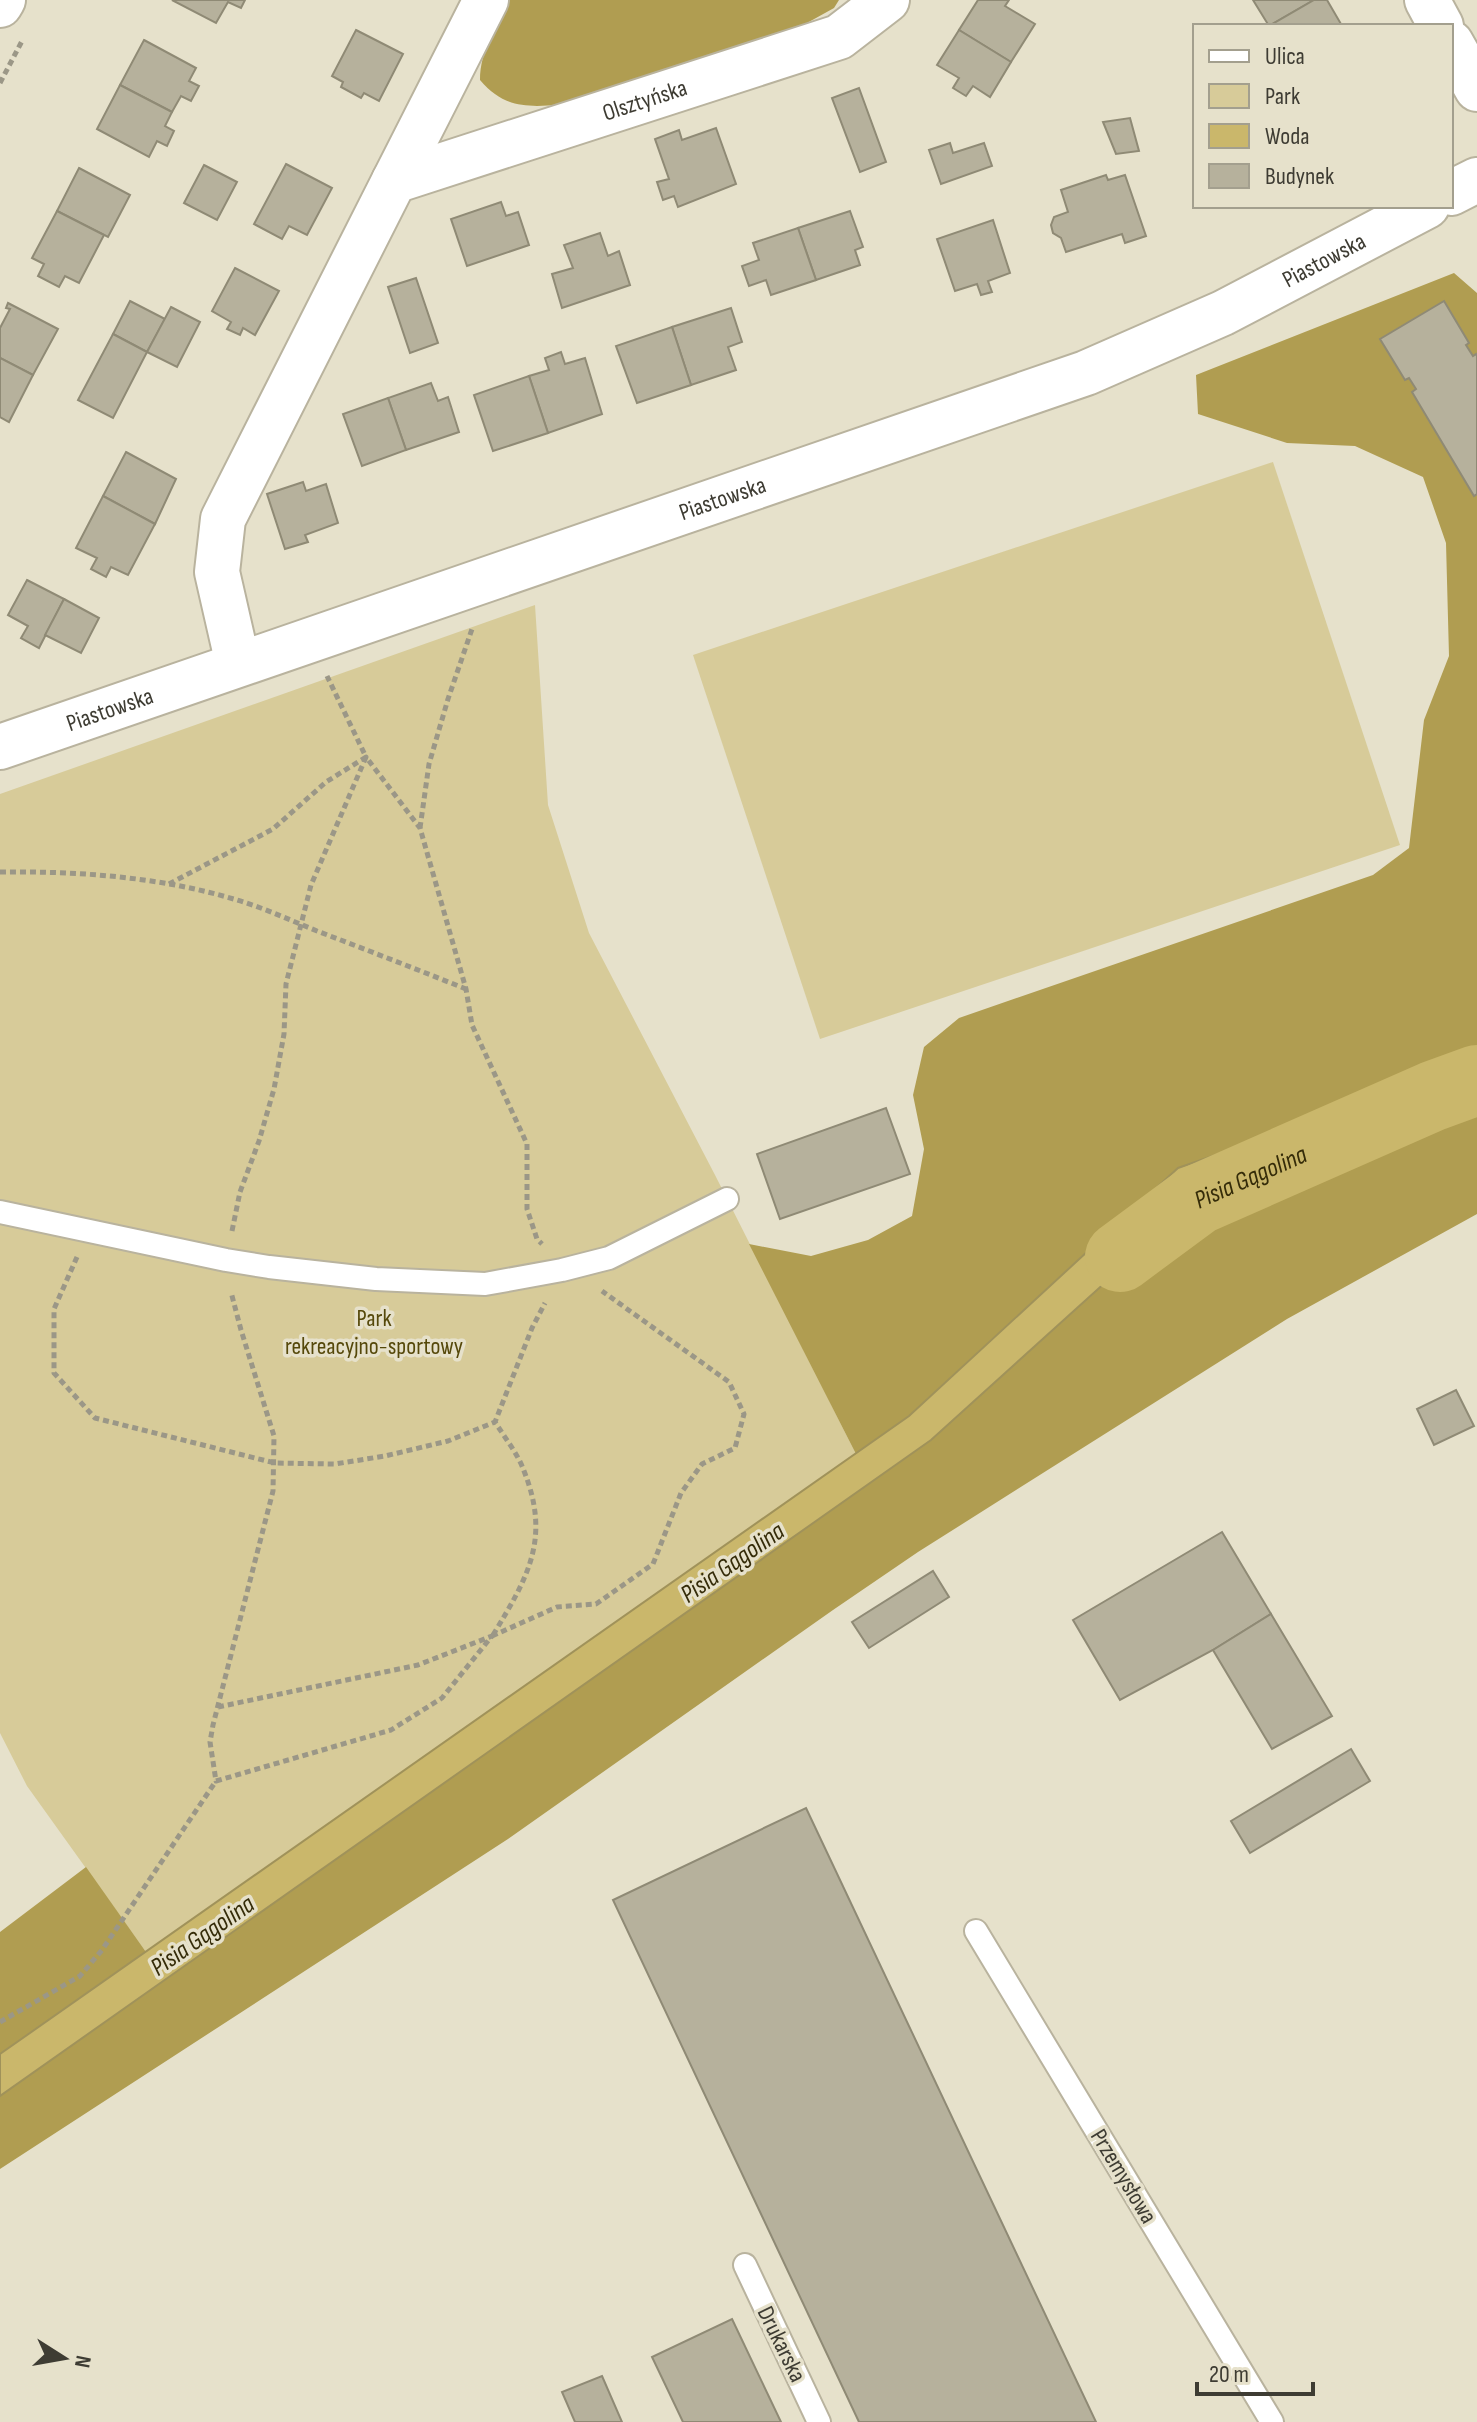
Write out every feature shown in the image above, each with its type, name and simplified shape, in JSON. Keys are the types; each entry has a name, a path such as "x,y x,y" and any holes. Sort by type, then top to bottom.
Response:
{"street":[{"path":"238,664 217,572 223,519 486,0"},
{"name":"Olsztyńska","path":"394,181 839,37 887,0"},
{"path":"1427,0 1440,24"},
{"path":"1453,47 1477,89"},
{"path":"1453,192 1477,180"},
{"name":"Piastowska","path":"0,747 1086,373 1223,313 1423,208"}],"lane":[{"path":"0,1212 269,1267 376,1279 485,1284 609,1258 727,1199"},
{"name":"Przemysłowa","path":"976,1931 1272,2422"},
{"name":"Drukarska","path":"745,2265 819,2422"}],"path":[{"path":"420,828 429,764 476,618"},
{"path":"218,1707 418,1665 557,1607 596,1604 653,1564 681,1493 702,1464 735,1448 744,1414 729,1382 594,1286 562,1270 537,1239 527,1209 527,1144 472,1025 466,989 420,828 366,757 322,663"},
{"path":"169,884 273,829 326,782 366,757"},
{"path":"216,1781 210,1742 228,1658 273,1491 275,1463 274,1436 241,1330 226,1260 240,1192 274,1089 284,1034 286,984 300,924 311,885 366,757"},
{"path":"0,872 49,872 169,884 238,900 466,989"},
{"path":"89,1230 54,1309 54,1373 95,1418 275,1463 335,1464 385,1456 448,1441 495,1422 532,1328 562,1270"},
{"path":"0,2022 80,1976 102,1950 216,1781 391,1730 442,1698 492,1636 532,1563 538,1522 524,1470 495,1422"}],"green space":[{"path":"1273,462 1400,845 820,1039 693,655"},
{"name":"Park rekreacyjno-sportowy","path":"535,605 548,805 589,933 856,1454 146,1952 27,1786 0,1733 0,794"}],"shaded area":[{"path":"510,0 839,0 834,8 807,23 559,105 536,106 507,101 480,80 486,48"},
{"path":"1454,273 1477,293 1477,1214 1287,1319 918,1552 508,1839 0,2169 0,1932 86,1867 146,1952 873,1481 856,1454 749,1244 811,1256 868,1240 912,1216 924,1149 913,1095 924,1047 959,1018 1373,875 1409,848 1424,720 1449,656 1446,543 1423,477 1355,446 1287,443 1198,414 1196,375"}],"water":[{"path":"1477,1065 1477,1095 1201,1196 931,1440 0,2096 0,2054 909,1416 1178,1168"}],"building":[{"path":"172,0 245,0 241,8 228,2 216,23"},
{"path":"978,0 1009,0 1005,6 1035,24 1011,62 959,30"},
{"path":"1253,0 1314,0 1272,24 1268,24"},
{"path":"1314,0 1327,0 1341,24 1272,24"},
{"path":"356,30 403,54 379,101 364,93 361,98 341,87 343,82 332,76"},
{"path":"959,30 1011,62 990,97 973,86 966,96 953,88 959,78 937,65"},
{"path":"144,40 196,68 189,81 199,86 191,101 181,96 172,112 120,85"},
{"path":"120,85 172,112 165,126 174,131 167,146 157,141 149,157 97,129"},
{"path":"859,88 886,162 860,172 832,98"},
{"path":"1130,118 1139,151 1116,154 1103,122"},
{"path":"716,128 736,184 678,207 674,196 663,200 657,182 669,179 655,139 679,130 682,140"},
{"path":"950,143 953,153 984,143 992,166 941,184 929,150"},
{"path":"286,164 332,188 307,235 289,226 282,239 254,224"},
{"path":"204,165 237,182 217,220 184,203"},
{"path":"79,168 130,195 108,237 57,211"},
{"path":"1106,175 1108,180 1125,175 1146,236 1125,243 1122,234 1066,252 1061,238 1053,233 1051,225 1054,217 1068,212 1061,190"},
{"path":"501,202 506,216 518,212 529,245 467,266 451,219"},
{"path":"57,211 104,235 79,283 65,276 59,287 38,276 44,264 32,258"},
{"path":"850,211 863,247 855,250 860,265 816,280 798,228"},
{"path":"993,220 1010,273 988,281 992,292 981,295 977,284 955,291 937,239"},
{"path":"798,228 816,280 771,295 766,280 749,286 742,266 759,260 753,243"},
{"path":"600,233 608,256 619,251 630,285 562,308 552,274 573,268 564,245"},
{"path":"235,268 279,291 255,335 243,328 240,335 227,329 231,322 212,311"},
{"path":"416,278 438,343 410,353 388,287"},
{"path":"130,301 165,319 147,352 113,334"},
{"path":"1444,301 1469,343 1466,345 1473,356 1477,356 1477,494 1474,496 1412,392 1416,389 1409,378 1405,380 1380,339"},
{"path":"8,303 58,329 33,375 0,358 0,328 10,309 6,308"},
{"path":"171,307 200,322 177,367 147,352"},
{"path":"731,308 742,342 728,347 736,370 691,385 672,327"},
{"path":"672,327 691,385 637,403 616,346"},
{"path":"113,334 147,352 113,418 78,400"},
{"path":"561,352 565,364 585,358 602,414 548,433 529,376 549,370 545,358"},
{"path":"0,358 33,375 9,422 0,417"},
{"path":"529,376 548,433 493,451 474,395"},
{"path":"431,383 438,401 448,397 459,432 406,450 388,398"},
{"path":"388,398 406,450 362,466 343,414"},
{"path":"126,452 176,479 155,524 103,496"},
{"path":"303,482 306,491 326,484 338,523 305,535 308,542 285,549 267,494"},
{"path":"103,496 155,524 128,575 111,567 106,577 91,569 97,558 76,548"},
{"path":"27,580 64,599 39,648 21,638 28,626 8,615"},
{"path":"64,599 99,618 81,653 45,635"},
{"path":"886,1108 910,1174 780,1219 757,1154"},
{"path":"1456,1390 1474,1426 1434,1445 1417,1409"},
{"path":"1222,1532 1271,1614 1213,1650 1120,1700 1073,1620"},
{"path":"933,1571 949,1597 869,1648 852,1622"},
{"path":"1271,1614 1332,1716 1272,1749 1213,1650"},
{"path":"1351,1749 1370,1781 1250,1853 1231,1821"},
{"path":"806,1808 1096,2422 859,2422 613,1900"},
{"path":"732,2319 781,2422 683,2422 652,2357"},
{"path":"602,2376 622,2422 575,2422 562,2392"}],"waterway":[{"name":"Pisia Gągolina","path":"1120,1257 1197,1200 1433,1096 1477,1080"}]}
